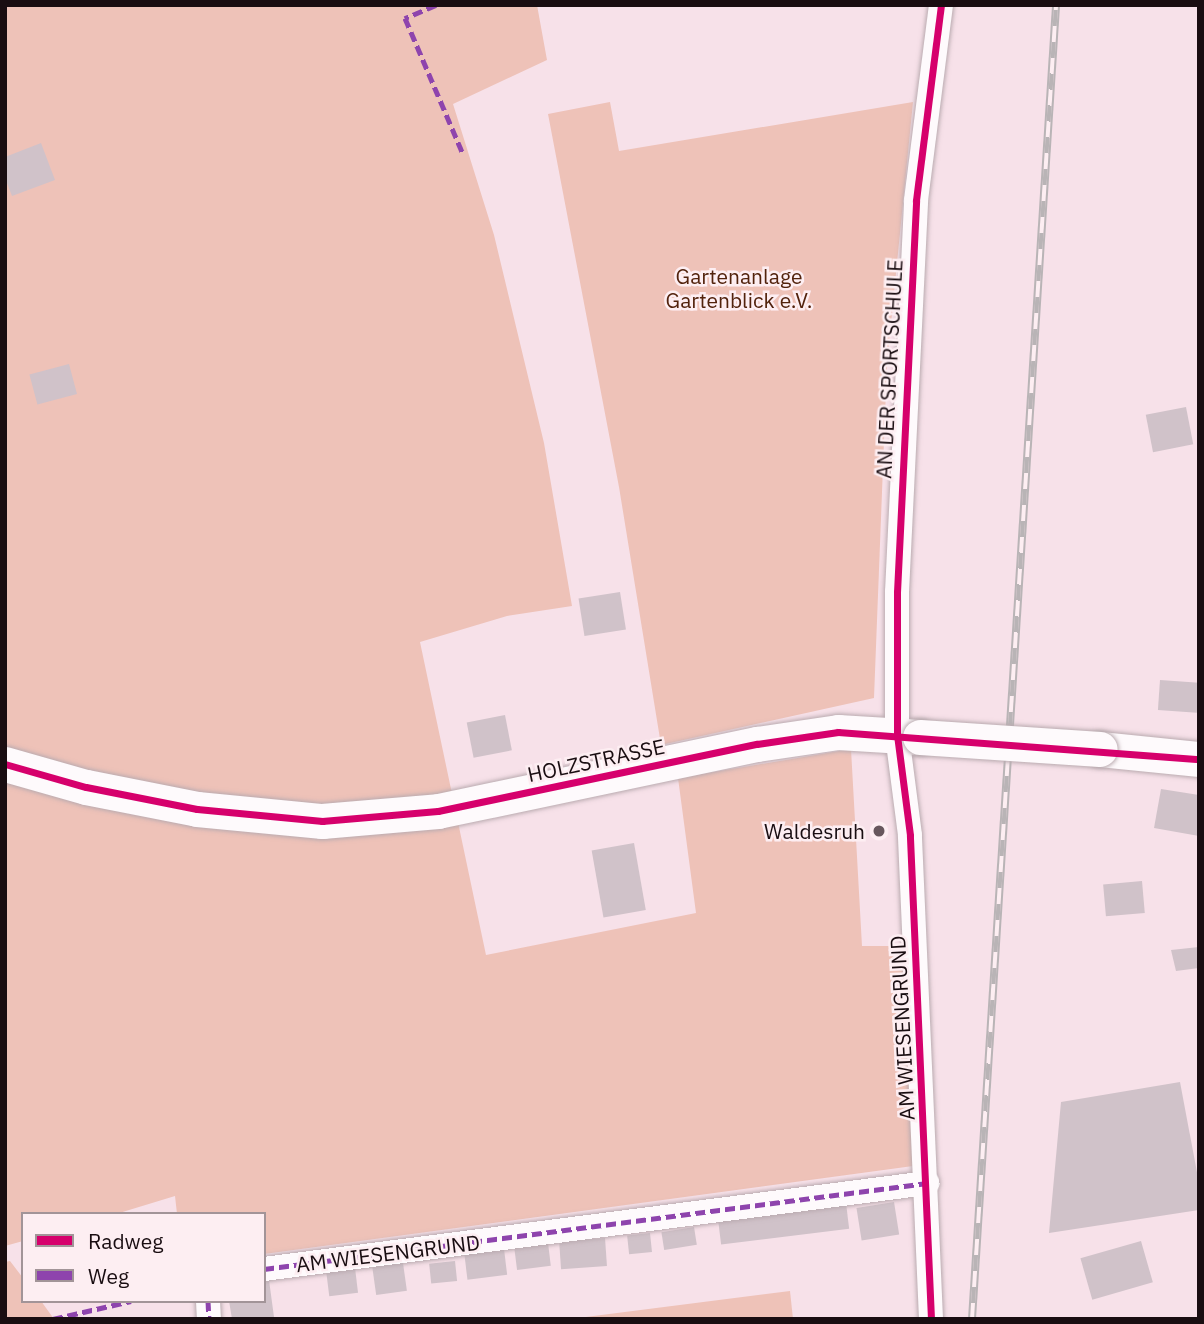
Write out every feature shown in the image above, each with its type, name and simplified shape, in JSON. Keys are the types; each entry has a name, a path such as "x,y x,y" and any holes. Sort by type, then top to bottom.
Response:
{"street":[{"name":"AN DER SPORTSCHULE","path":"909,736 904,395 916,200 941,5"},
{"name":"HOLZSTRASSE","path":"5,764 86,787 197,809 322,821 438,811 824,734 909,736 1100,749 1199,759"},
{"name":"AM WIESENGRUND","path":"909,736 910,835 928,1183 931,1319"},
{"name":"AM WIESENGRUND","path":"266,1269 928,1183"}],"green space":[{"path":"5,5 537,5 547,60 453,104 494,235 544,443 572,606 507,616 420,642 486,955 696,913 678,778 851,749 862,946 912,946 913,1166 266,1254 266,1212 177,1212 175,1196 123,1212 21,1212 21,1242 5,1246"},
{"name":"Gartenanlage Gartenblick e.V.","path":"610,102 619,151 913,102 887,364 874,698 661,745 619,487 548,114"},
{"path":"10,1261 21,1275 21,1303 42,1303 54,1319 5,1319 5,1262"},
{"path":"790,1291 793,1319 570,1319"}],"building":[{"path":"41,143 55,180 12,196 5,178 5,157"},
{"path":"69,364 77,394 37,405 29,375"},
{"path":"1186,407 1193,444 1153,452 1146,415"},
{"path":"620,592 626,630 584,636 579,599"},
{"path":"1160,680 1199,683 1197,713 1158,710"},
{"path":"505,715 512,750 474,758 467,722"},
{"path":"1161,789 1199,795 1199,836 1154,828"},
{"path":"634,843 646,910 603,917 592,850"},
{"path":"1142,881 1145,913 1106,916 1103,884"},
{"path":"1199,947 1199,968 1176,971 1171,950"},
{"path":"1180,1082 1199,1183 1199,1210 1049,1233 1061,1102"},
{"path":"894,1202 899,1235 862,1241 856,1208"},
{"path":"846,1203 849,1229 721,1245 718,1219"},
{"path":"694,1227 697,1245 664,1250 661,1232"},
{"path":"650,1233 652,1252 629,1254 627,1235"},
{"path":"605,1238 607,1266 561,1269 559,1241"},
{"path":"1141,1241 1153,1282 1092,1300 1080,1258"},
{"path":"548,1243 551,1266 517,1270 514,1247"},
{"path":"504,1249 507,1275 467,1280 464,1254"},
{"path":"455,1261 457,1281 431,1284 429,1264"},
{"path":"403,1263 407,1291 376,1295 372,1267"},
{"path":"355,1268 358,1293 329,1296 326,1272"},
{"path":"266,1280 269,1280 274,1317 232,1319 229,1303 266,1303"}],"railway":[{"path":"972,1319 1056,5"}],"marked path":[{"path":"436,5 405,18 463,154"},
{"path":"266,1269 927,1183"},
{"path":"53,1319 122,1303"},
{"path":"208,1303 209,1319"}],"cycle path":[{"path":"931,1319 910,835 897,735 897,592 916,200 941,5"},
{"path":"5,764 86,787 197,809 322,821 438,811 757,744 838,732 1199,759"}],"place":[{"name":"Waldesruh","path":"879,831"}]}
